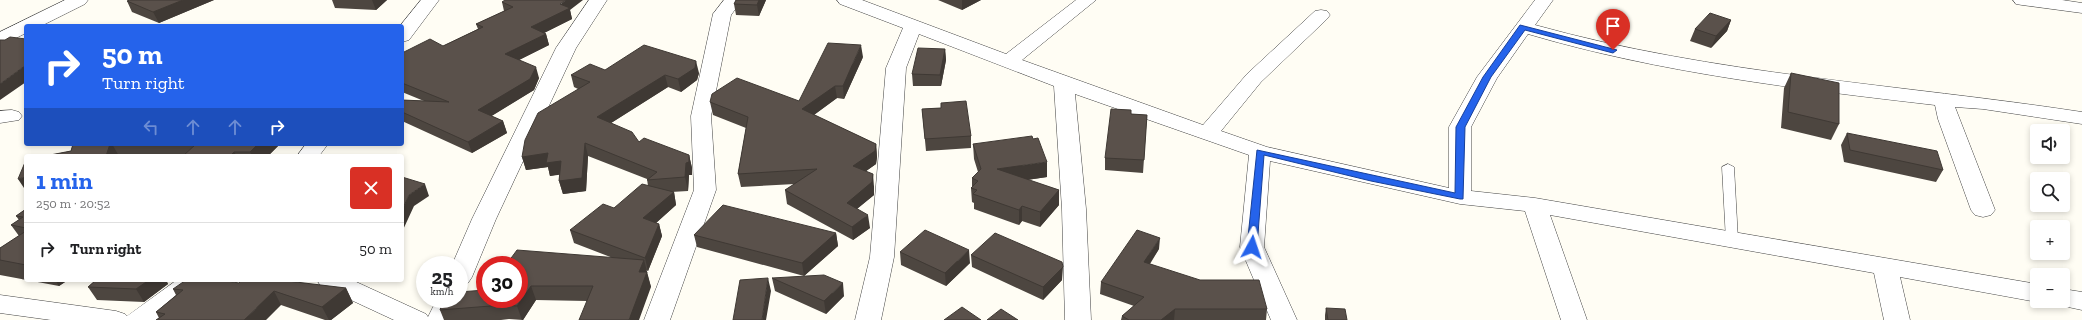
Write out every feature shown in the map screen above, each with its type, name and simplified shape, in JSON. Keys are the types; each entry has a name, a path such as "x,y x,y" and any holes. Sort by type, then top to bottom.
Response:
{"street":[{"path":"30,24 79,0"},
{"path":"404,33 430,0"},
{"path":"468,256 484,219 566,48 598,0"},
{"path":"657,320 705,190 701,116 722,14 734,0"},
{"path":"1008,62 1087,0"},
{"path":"1460,196 1460,127 1487,77 1544,0"},
{"path":"2022,0 2082,8"},
{"path":"854,1 913,26 1064,83 1260,152 1371,178 1460,196 1535,205 2030,293"},
{"path":"1208,133 1254,78 1321,15"},
{"path":"868,320 882,257 896,68 913,26"},
{"path":"0,40 24,27"},
{"path":"1523,27 1597,47 1706,68 1786,81 1945,100 1983,103 2082,118"},
{"path":"1064,83 1074,210 1078,320"},
{"path":"1945,100 1945,109 1948,119 1982,210"},
{"path":"1260,152 1252,247 1284,320"},
{"path":"1535,205 1574,320"},
{"path":"1885,267 1896,320"},
{"path":"138,320 191,282"},
{"path":"334,282 417,320"},
{"path":"2070,299 2082,301"},
{"path":"0,304 116,320"},
{"path":"440,320 446,308"}],"lane":[{"path":"1728,167 1732,240"}],"building":[{"path":"183,0 153,12 127,1"},
{"path":"505,0 566,0 560,4 570,8 531,27 546,34 505,54 536,67 530,79 478,110 503,121 468,142 404,113 404,100 449,102 404,84 404,52 430,39 443,46 483,27 476,24 513,7 502,2"},
{"path":"736,0 759,0 757,5 734,4"},
{"path":"1710,13 1731,20 1716,36 1695,29"},
{"path":"10,37 24,39 24,66 0,84 0,40 5,40"},
{"path":"828,43 861,45 843,86 835,86 802,109 876,144 875,151 853,166 873,174 872,182 847,203 868,215 852,227 785,190 817,169 738,174 748,117 710,102 712,94 737,78 799,101"},
{"path":"644,45 696,61 695,68 678,79 665,75 597,117 632,132 639,142 644,138 689,155 689,162 686,163 685,177 647,180 657,172 585,143 582,178 559,181 561,161 546,163 548,153 522,157 525,140 538,113 590,82 571,75 590,64 605,70"},
{"path":"918,48 945,49 940,75 912,74"},
{"path":"1791,73 1839,83 1839,124 1788,112"},
{"path":"966,101 971,136 925,139 922,109 941,108 941,103"},
{"path":"1111,109 1131,110 1131,114 1147,115 1144,160 1105,158"},
{"path":"1847,133 1937,151 1943,170 1850,150"},
{"path":"1032,136 1033,139 1038,138 1047,162 997,169 1059,190 1040,212 1022,206 1019,210 973,194 977,190 971,188 978,181 972,178 981,169 973,144"},
{"path":"72,146 109,146 107,154 55,154 71,151"},
{"path":"194,146 256,146 250,152 234,152 232,154 185,154"},
{"path":"24,165 24,178 18,179"},
{"path":"404,178 425,184 409,195 404,206"},
{"path":"642,184 674,192 643,218 659,224 645,258 570,230 603,204 614,208"},
{"path":"723,205 836,233 802,263 694,235"},
{"path":"24,210 24,228 11,225 23,217 16,216"},
{"path":"925,230 969,250 945,273 900,252"},
{"path":"1137,230 1160,238 1144,262 1200,280 1259,280 1267,309 1175,309 1161,320 1129,320 1122,316 1144,297 1101,282"},
{"path":"24,232 24,265 0,260 0,248"},
{"path":"995,233 1062,262 1063,267 1043,287 971,255"},
{"path":"517,250 644,260 639,272 647,272 629,320 579,320 593,286 531,286 528,290 528,256 513,256"},
{"path":"824,275 843,283 824,301 772,278"},
{"path":"768,278 762,320 733,320 740,280"},
{"path":"94,282 146,282 136,289 88,287"},
{"path":"183,282 296,282 346,288 322,307 274,291 244,320 156,320 165,314 156,312 183,290 173,289"},
{"path":"468,291 476,291 476,307 468,308"},
{"path":"962,307 981,320 944,320"},
{"path":"441,308 465,308 440,310"},
{"path":"1326,308 1345,309 1347,320 1328,320"},
{"path":"1001,309 1018,320 987,320"}],"route":[{"path":"1252,247 1260,152 1371,178 1460,196 1460,127 1487,77 1523,27 1613,50"}]}
